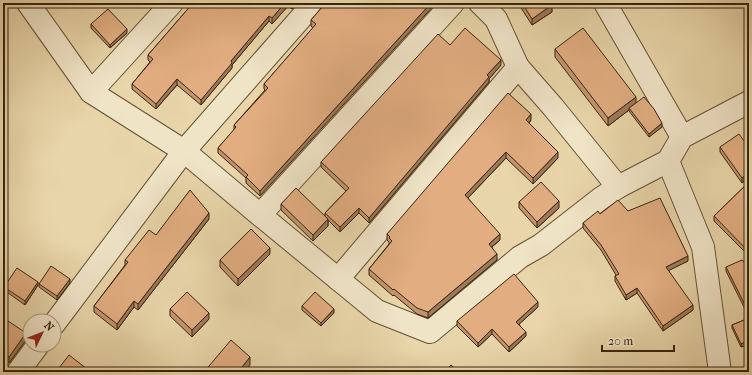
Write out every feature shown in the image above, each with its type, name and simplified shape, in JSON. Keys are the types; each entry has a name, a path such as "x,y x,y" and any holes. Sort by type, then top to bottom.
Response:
{"street":[{"path":"28,3 91,92 184,151 377,311 430,332 520,257 540,245 600,199 618,187 668,161 682,137 749,102"},
{"path":"91,92 172,3"},
{"path":"62,313 184,151 314,3"},
{"path":"260,215 453,3"},
{"path":"480,3 496,18 518,67 553,107 618,187"},
{"path":"605,3 682,137"},
{"path":"338,279 518,67"},
{"path":"668,161 703,247 720,372"},
{"path":"18,372 32,353"}],"building":[{"path":"193,3 285,3 272,18 269,16 231,61 232,63 201,100 177,79 156,104 132,84 153,59 148,55"},
{"path":"325,3 431,3 260,191 246,177 248,175 218,148 236,127 234,125 268,88 264,84 316,24 311,20"},
{"path":"522,3 551,3 552,5 532,19"},
{"path":"108,9 127,29 110,45 91,24"},
{"path":"465,28 501,60 487,75 489,77 369,218 359,208 340,227 325,213 349,188 321,162 438,34 450,45"},
{"path":"583,28 636,97 608,118 555,49"},
{"path":"508,93 531,114 526,120 558,152 533,178 506,152 465,195 500,234 489,244 497,254 428,312 417,308 369,269 392,241 387,234"},
{"path":"644,97 654,109 662,123 649,134 629,108"},
{"path":"739,134 747,145 749,143 749,172 742,178 720,147"},
{"path":"541,182 559,201 537,222 519,202"},
{"path":"749,182 749,252 714,216"},
{"path":"296,188 328,219 313,235 281,204"},
{"path":"190,190 209,213 138,304 134,301 117,324 94,306 128,262 125,260 149,230 156,235"},
{"path":"660,198 688,256 666,267 693,305 663,326 637,288 626,295 615,276 619,274 601,245 583,223 598,211 600,214 618,200 628,211"},
{"path":"251,229 270,248 238,279 220,260"},
{"path":"742,260 749,267 749,313 726,267"},
{"path":"51,266 70,279 57,296 39,284"},
{"path":"17,268 38,282 25,301 4,287"},
{"path":"514,274 538,302 516,322 526,332 509,347 492,329 478,343 457,321"},
{"path":"187,292 209,313 192,330 170,309"},
{"path":"315,292 334,309 321,323 302,306"},
{"path":"749,318 749,340 741,344 732,325"},
{"path":"8,321 22,330 22,339 9,357 3,353 3,328"},
{"path":"231,340 250,357 238,372 204,372"},
{"path":"69,355 91,372 56,372"},
{"path":"451,365 459,372 444,372"}]}
